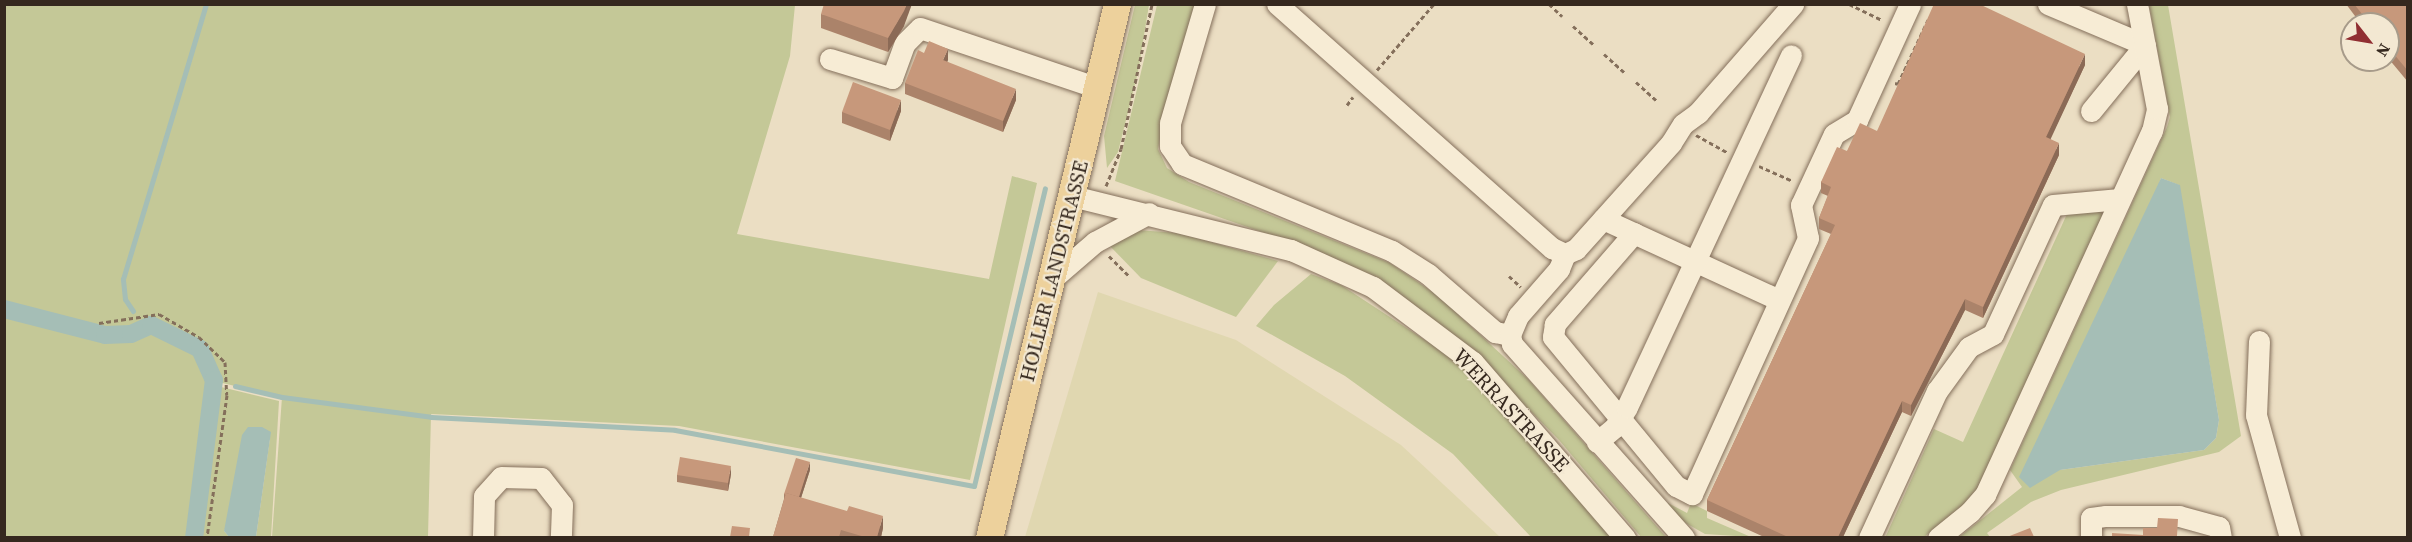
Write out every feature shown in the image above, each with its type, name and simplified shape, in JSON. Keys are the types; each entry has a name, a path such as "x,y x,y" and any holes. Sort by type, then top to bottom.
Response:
{"main road":[{"name":"HOLLER LANDSTRASSE","path":"989,537 1117,4"}],"street":[{"path":"1205,4 1170,123 1170,146 1182,164 1392,251 1428,274 1495,332 1510,335"},
{"path":"1277,4 1364,85 1556,252 1565,254 1576,249 1671,142 1683,124 1698,113 1793,4"},
{"path":"1634,233 1552,330 1553,337 1676,486 1692,495 1808,238 1801,205 1834,134 1857,120 1910,4"},
{"path":"2048,4 2145,45"},
{"path":"1938,537 1970,512 1985,495 2156,120 2137,4"},
{"path":"830,59 892,78 905,43 920,28 1098,88"},
{"path":"2091,111 2145,45"},
{"path":"1598,442 1620,418 1791,55"},
{"name":"WERRASTRASSE","path":"1072,196 1149,213 1291,250 1373,287 1473,362 1625,537"},
{"path":"1869,537 1937,391 1969,347 1993,333 2053,205 2120,199"},
{"path":"1052,279 1095,242 1149,213"},
{"path":"1603,219 1779,300"},
{"path":"1565,254 1559,268 1518,316 1510,335 1518,352 1684,537"},
{"path":"2259,341 2256,415 2290,537"},
{"path":"483,537 484,496 501,477 541,478 562,505 561,537"},
{"path":"2091,537 2091,518 2180,516 2219,527 2221,537"}],"path":[{"path":"1099,203 1122,149 1152,4"},
{"path":"1347,105 1434,4"},
{"path":"1549,4 1562,16"},
{"path":"1849,4 1892,24"},
{"path":"1573,26 1593,44"},
{"path":"1604,54 1624,72"},
{"path":"1636,82 1656,100"},
{"path":"1692,132 1736,156"},
{"path":"1750,162 1794,182"},
{"path":"1509,276 1515,281"},
{"path":"99,323 159,314 199,337 225,362 227,395 207,537"}],"shaded area":[{"path":"1098,292 1236,340 1401,445 1500,537 1025,537"}],"green space":[{"path":"4,5 795,5 790,56 737,234 989,279 1012,176 1037,183 970,480 679,426 431,414 428,537 272,537 282,397 214,381 190,537 5,537"},
{"path":"1135,5 1149,5 1138,72 1118,152 1107,168 1104,136"},
{"path":"1157,5 1197,5 1158,149 1167,168 1189,182 1390,263 1437,295 1528,379 1666,537 1641,537 1559,440 1477,357 1325,254 1115,181"},
{"path":"2149,5 2168,5 2241,436 2219,452 2061,490 2031,502 1987,533 1990,537 1958,538 2022,487 2010,470 2170,117","holes":["2161,178 2179,185 2219,420 2216,438 2204,450 2060,470"]},
{"path":"2101,211 2104,218 1973,500 1924,537 1885,538 1934,429 1963,442 2067,214"},
{"path":"1136,230 1179,233 1278,261 1236,317 1141,278 1107,243"},
{"path":"1311,274 1341,285 1457,361 1614,537 1531,537 1453,454 1345,376 1256,326 1274,305"},
{"path":"217,386 279,401 271,537 256,537 270,438 224,531 229,537 198,538"},
{"path":"1668,503 1687,513 1691,503 1707,511 1707,518 1751,537 1705,534 1682,521 1667,507"}],"water":[{"path":"2161,178 2180,185 2219,420 2216,438 2204,450 2060,470 2030,488 2019,477"},
{"path":"248,427 262,427 271,432 256,537 229,537 224,531 242,435"}],"building":[{"path":"824,4 907,4 888,38 821,14"},
{"path":"1934,4 1979,4 2085,54 2046,137 2059,143 1983,307 1965,299 1911,405 1902,401 1838,537 1788,537 1707,500 1835,225 1819,218 1831,187 1821,182 1837,147 1847,151 1860,123 1877,131"},
{"path":"2354,4 2408,4 2408,71 2400,61 2400,12 2360,12"},
{"path":"929,41 948,49 943,60 1016,89 1003,121 905,83 918,50 924,53"},
{"path":"853,82 901,100 890,130 842,112"},
{"path":"680,457 731,466 728,483 677,475"},
{"path":"796,458 810,462 799,497 784,494"},
{"path":"786,493 847,511 849,506 883,516 877,537 865,537 841,530 839,537 773,537"},
{"path":"2158,518 2178,519 2177,536 2198,537 2112,537 2112,533 2143,535 2143,528 2157,528"},
{"path":"732,526 750,528 749,537 730,537"},
{"path":"2030,528 2034,537 2007,537"}],"waterway":[{"path":"133,311 125,299 123,279 206,4"},
{"path":"235,386 282,397 431,417 675,430 974,486 1045,188"},
{"path":"4,309 105,335 131,334 151,325 200,349 214,380 194,538"}]}
